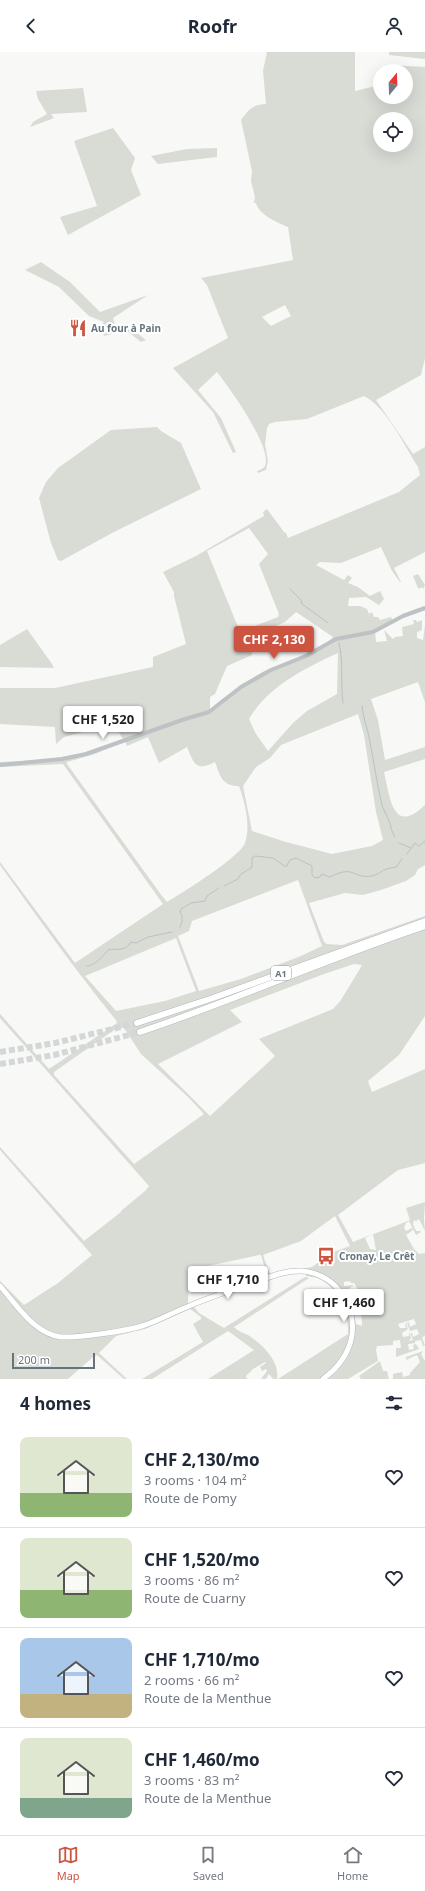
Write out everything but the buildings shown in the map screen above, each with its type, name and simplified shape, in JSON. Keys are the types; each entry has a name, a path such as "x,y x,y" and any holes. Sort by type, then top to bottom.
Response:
{"highway":[{"name":"A1","path":"137,1023 199,1003 425,921"},
{"name":"A1","path":"140,1032 208,1008 355,951 425,926"}],"main road":[{"path":"0,1286 37,1326 52,1335 75,1336 146,1325 211,1297 277,1275 295,1271 312,1273 328,1280 340,1291 348,1304 352,1322 351,1339 346,1353 336,1368 323,1379"}],"street":[{"path":"0,765 62,759 86,754 185,719 206,714 255,678 306,656 332,641 353,635 374,632 403,616 425,608"}],"shaded area":[{"path":"267,52 355,52 355,91 373,87 373,104 413,104 413,66 425,67 425,358 421,375 376,400 413,454 425,447 425,552 394,568 401,582 392,571 381,547 341,563 320,562 316,565 344,580 348,575 352,578 348,583 358,587 370,596 380,591 384,599 379,605 366,597 349,598 348,606 360,606 367,609 369,614 372,612 374,617 378,617 380,620 391,617 393,621 375,631 376,642 387,641 384,630 393,639 395,637 403,636 402,627 414,624 413,620 416,620 417,622 422,620 422,630 417,632 417,638 423,640 422,648 425,625 425,702 418,682 371,699 378,720 385,760 425,747 425,759 384,772 391,802 395,810 400,815 406,817 414,814 425,805 425,865 418,869 415,875 406,881 381,890 363,895 345,893 309,903 324,942 327,944 342,945 425,916 425,1016 399,1055 368,1081 372,1092 425,1069 425,1163 398,1170 338,1215 353,1242 372,1235 365,1238 370,1249 376,1250 373,1234 410,1220 406,1208 425,1202 425,1231 419,1219 416,1221 414,1220 413,1224 416,1231 421,1232 416,1235 409,1221 406,1223 404,1228 406,1231 412,1228 413,1230 406,1235 414,1249 419,1254 425,1253 425,1335 422,1338 425,1345 423,1346 421,1340 415,1341 415,1343 408,1344 409,1350 414,1349 413,1345 416,1344 419,1349 396,1357 396,1348 401,1348 400,1340 393,1341 393,1345 377,1346 376,1350 378,1361 348,1379 278,1379 348,1334 345,1310 333,1289 318,1278 306,1276 306,1274 295,1274 281,1276 250,1285 194,1307 199,1313 224,1328 305,1277 309,1278 234,1327 248,1335 269,1354 276,1366 277,1379 273,1379 269,1374 266,1379 261,1379 267,1371 266,1369 262,1371 260,1367 266,1363 265,1362 253,1369 246,1376 247,1379 208,1379 254,1350 228,1331 152,1379 142,1379 203,1342 193,1324 201,1319 201,1317 190,1309 145,1329 116,1336 99,1353 127,1379 124,1379 97,1355 68,1379 0,1379 0,1281 24,1305 58,1283 92,1255 0,1150 0,1147 84,1241 121,1212 149,1186 0,1018 0,1014 49,1069 117,1023 0,865 0,862 75,963 163,904 63,764 0,767 0,762 44,760 86,753 123,739 114,724 64,737 56,744 55,727 0,724 0,688 55,688 153,667 153,657 186,644 174,592 163,572 196,556 264,516 263,512 267,509 286,533 288,538 399,492 420,475 418,467 388,418 380,409 364,396 307,419 275,422 269,424 265,444 268,461 266,470 258,473 257,471 265,466 266,457 263,446 240,404 217,372 198,390 221,418 236,452 233,453 213,412 173,368 228,338 207,285 201,278 293,260 288,227 265,215 256,203 254,203 255,197 251,181 252,171 241,120 254,106 266,104 263,71","holes":["285,305 291,316 271,326 262,317","249,528 268,554 259,564 279,614 278,617 242,631 238,627 207,551","296,612 333,637 320,647 268,669 254,677 210,709 210,697 215,694 227,666 252,655 251,637 285,622","338,653 337,694 307,711 293,723 268,751 256,734 249,719 266,697 289,679","358,714 364,735 376,812 383,840 372,846 332,854 252,831 243,786 256,767 270,758 281,745","148,737 159,763 187,747 196,765 204,766 215,762 222,779 233,786 239,786 245,807 247,836 241,849 233,857 197,883 167,902 67,764 67,762 95,754 125,741 127,746","298,880 322,946 301,956 241,979 199,991 178,936 189,931 192,921","176,938 196,991 165,1001 116,1011 85,976","354,964 362,965 341,1000 333,1009 259,1039 275,1056 210,1116 158,1064 242,1022 230,1010 324,974","117,1028 124,1028 141,1054 188,1097 204,1114 134,1164 54,1075 54,1072","335,1216 350,1246 331,1253 312,1267 270,1275 263,1255 301,1241","261,1255 267,1276 188,1304 189,1270","350,1281 351,1283 354,1283 358,1290 360,1302 363,1301 365,1306 361,1308 362,1326 356,1324 354,1315 358,1314 355,1312 355,1300 353,1293 350,1295 347,1290 354,1285 344,1286 344,1282","414,1319 416,1324 410,1327 409,1322 407,1323 410,1331 417,1329 419,1334 413,1337 412,1333 410,1333 413,1340 409,1341 411,1338 409,1332 409,1336 403,1337 402,1333 408,1329 406,1323 406,1328 400,1328 398,1324"]},
{"path":"389,52 425,52 425,59 389,55"},
{"path":"83,88 87,112 51,114 54,118 30,127 33,122 47,114 38,99 36,91"},
{"path":"113,128 135,158 131,170 141,195 68,235 60,217 97,206 74,141"},
{"path":"217,148 217,157 158,164 151,156 187,149"},
{"path":"41,262 70,282 100,312 148,295 113,318 115,325 133,330 146,340 141,342 126,330 104,336 101,325 104,322 89,316 59,287 25,270"},
{"path":"157,427 181,443 201,489 112,533 61,561 58,560 51,543 39,498 46,482 58,468 111,430"},
{"path":"418,574 425,585 423,589 422,587 419,589 418,588 413,576"},
{"path":"27,629 54,668 0,667 0,645"},
{"path":"423,1351 421,1354 425,1361 425,1379 393,1379 393,1374 402,1372 403,1377 410,1375 410,1373 420,1362 417,1355 406,1360 406,1357"},
{"path":"380,1361 383,1371 387,1371 389,1379 361,1379 359,1376"}],"waterway":[{"path":"290,589 301,600 302,604 328,623"},
{"path":"339,643 343,703"},
{"path":"362,706 382,805 395,837"},
{"path":"407,854 415,843 419,846 425,841"},
{"path":"399,843 411,848"},
{"path":"224,886 238,879 240,875 252,867 252,858 255,856 273,858 286,867 290,860 296,858 312,866 312,875 315,878 320,877 322,874 330,877 344,872 361,876 372,876 386,869 396,867 402,859"},
{"path":"180,927 182,922 182,915 180,913 181,909 191,903 205,901 207,896 219,888"},
{"path":"87,966 96,963 108,950 121,949 129,945 131,942 136,943 148,937 172,932"}],"tunnel":[{"path":"0,1052 55,1043 137,1023"},
{"path":"0,1064 54,1055 140,1032"}],"place":[{"name":"Au four à Pain","path":"78,328"},
{"name":"Cronay, Le Crêt","path":"326,1256"}]}
